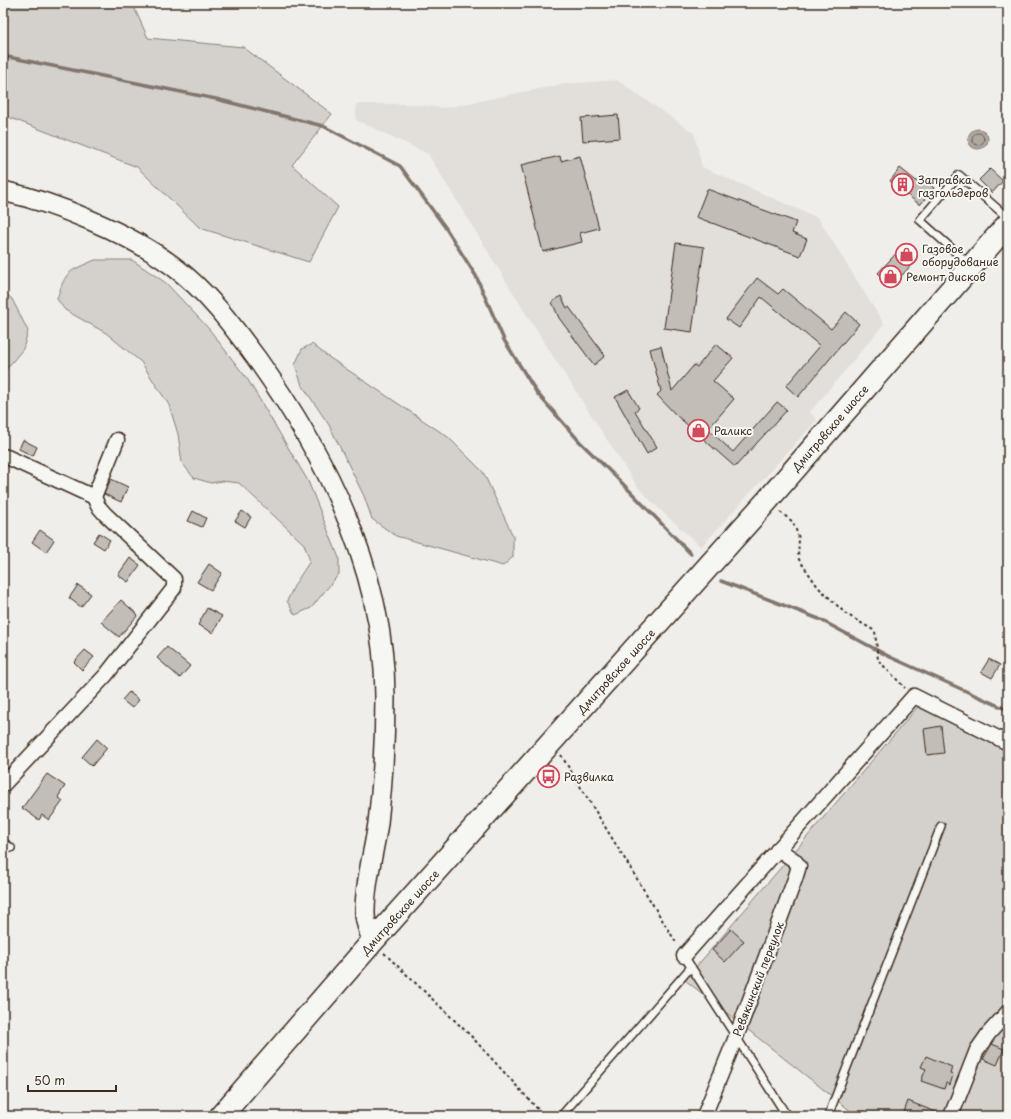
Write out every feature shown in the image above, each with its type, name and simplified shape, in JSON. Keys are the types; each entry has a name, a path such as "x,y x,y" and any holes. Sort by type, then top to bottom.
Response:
{"highway":[{"name":"Дмитровское шоссе","path":"221,1116 372,942 766,502 1008,224"}],"street":[{"path":"3,191 74,214 125,237 172,265 204,292 235,329 285,398 323,464 352,528 370,583 381,639 385,694 384,756 378,824 364,913 372,942"},
{"path":"94,497 116,440"},
{"path":"3,456 94,497 98,506 105,514 174,579 174,588 106,675 3,785"},
{"path":"687,961 778,849 914,696 1008,743"},
{"name":"Ревякинский переулок","path":"704,1116 736,1037 799,866 794,860 778,849"},
{"path":"951,1116 977,1050 989,1033 1008,1012"}],"lane":[{"path":"971,266 920,220 959,175 1008,218"},
{"path":"828,1116 941,826"},
{"path":"3,842 11,848"},
{"path":"561,1116 687,961 787,1116"}],"path":[{"path":"766,502 793,522 799,538 798,558 818,587 846,614 876,631 878,660 914,696"},
{"path":"553,741 687,961"},
{"path":"372,942 471,1036 544,1116"}],"shaded area":[{"path":"3,3 132,3 148,38 243,47 332,114 292,165 338,207 309,262 200,228 137,167 3,115"},
{"path":"617,80 694,133 702,167 818,218 884,324 810,412 817,420 701,547 655,505 637,486 531,322 428,154 356,120 356,104 410,104 444,108 563,84"},
{"path":"95,260 132,260 166,283 209,329 248,380 308,481 339,558 339,574 311,608 295,615 287,601 295,584 310,561 304,544 239,483 222,481 211,483 194,478 182,463 178,434 169,405 141,362 106,333 65,310 57,299 63,282 69,273"},
{"path":"3,291 12,299 28,331 23,349 3,373"},
{"path":"312,344 327,356 448,437 483,472 513,536 513,557 503,566 396,536 372,519 364,496 329,425 302,385 295,365 302,349"},
{"path":"922,702 1008,739 1008,1116 857,1116 685,980"}],"water":[{"path":"974,129 982,129 988,135 988,143 982,149 974,149 968,143 968,135"}],"building":[{"path":"618,115 620,138 583,141 581,118"},
{"path":"560,156 561,161 580,156 599,228 580,233 582,242 543,252 521,165"},
{"name":"Заправка газгольдеров","path":"900,168 920,184 924,179 934,188 920,205 890,181"},
{"path":"990,169 1003,181 992,193 979,180"},
{"path":"707,189 796,222 792,233 807,239 800,256 696,217"},
{"path":"676,243 704,247 692,332 664,328"},
{"path":"903,246 917,259 892,286 878,273"},
{"path":"757,278 778,294 783,289 831,329 846,312 859,324 798,397 786,386 820,346 761,297 739,328 726,319"},
{"path":"561,296 567,308 569,307 605,356 594,365 559,318 552,302"},
{"path":"716,344 733,358 713,381 734,399 708,429 733,452 777,402 787,410 735,467 675,414 657,395 661,391 650,349 661,346 672,391 694,365 697,367"},
{"path":"628,390 639,408 635,411 657,447 647,454 615,397"},
{"path":"23,440 37,447 33,456 19,449"},
{"path":"111,479 128,487 121,502 104,494"},
{"path":"193,511 206,518 202,527 188,521"},
{"path":"242,511 251,517 245,527 235,521"},
{"path":"40,530 54,540 46,552 32,542"},
{"path":"99,533 110,540 104,549 93,542"},
{"path":"130,558 140,565 128,582 118,575"},
{"path":"209,564 222,573 211,590 197,582"},
{"path":"78,585 91,594 81,607 69,598"},
{"path":"121,600 138,615 119,637 101,622"},
{"path":"207,608 222,616 213,633 198,625"},
{"path":"167,647 190,666 180,678 157,658"},
{"path":"85,650 94,657 82,670 74,662"},
{"path":"989,659 1000,665 992,678 981,672"},
{"path":"129,692 139,700 132,708 122,700"},
{"path":"941,726 944,753 927,755 924,729"},
{"path":"97,739 107,748 92,766 82,757"},
{"path":"47,774 65,786 58,797 63,801 49,820 42,815 39,820 22,808"},
{"path":"731,929 744,941 725,962 712,950"},
{"path":"992,1044 1004,1049 997,1065 983,1059"},
{"path":"926,1056 952,1067 950,1074 953,1075 950,1085 946,1083 944,1089 921,1081 926,1069 921,1067"},
{"path":"908,1101 943,1116 908,1116 909,1114 904,1112"}],"waterway":[{"path":"3,56 216,99 323,126 400,166 445,227 476,276 504,340 537,393 580,442 691,554"},
{"path":"721,581 819,619 890,657 1008,710"}],"place":[{"name":"Заправка газгольдеров","path":"903,185"},
{"name":"Газовое оборудование","path":"906,254"},
{"name":"Ремонт дисков","path":"890,276"},
{"name":"Раликс","path":"698,430"},
{"name":"Развилка","path":"548,776"}]}
